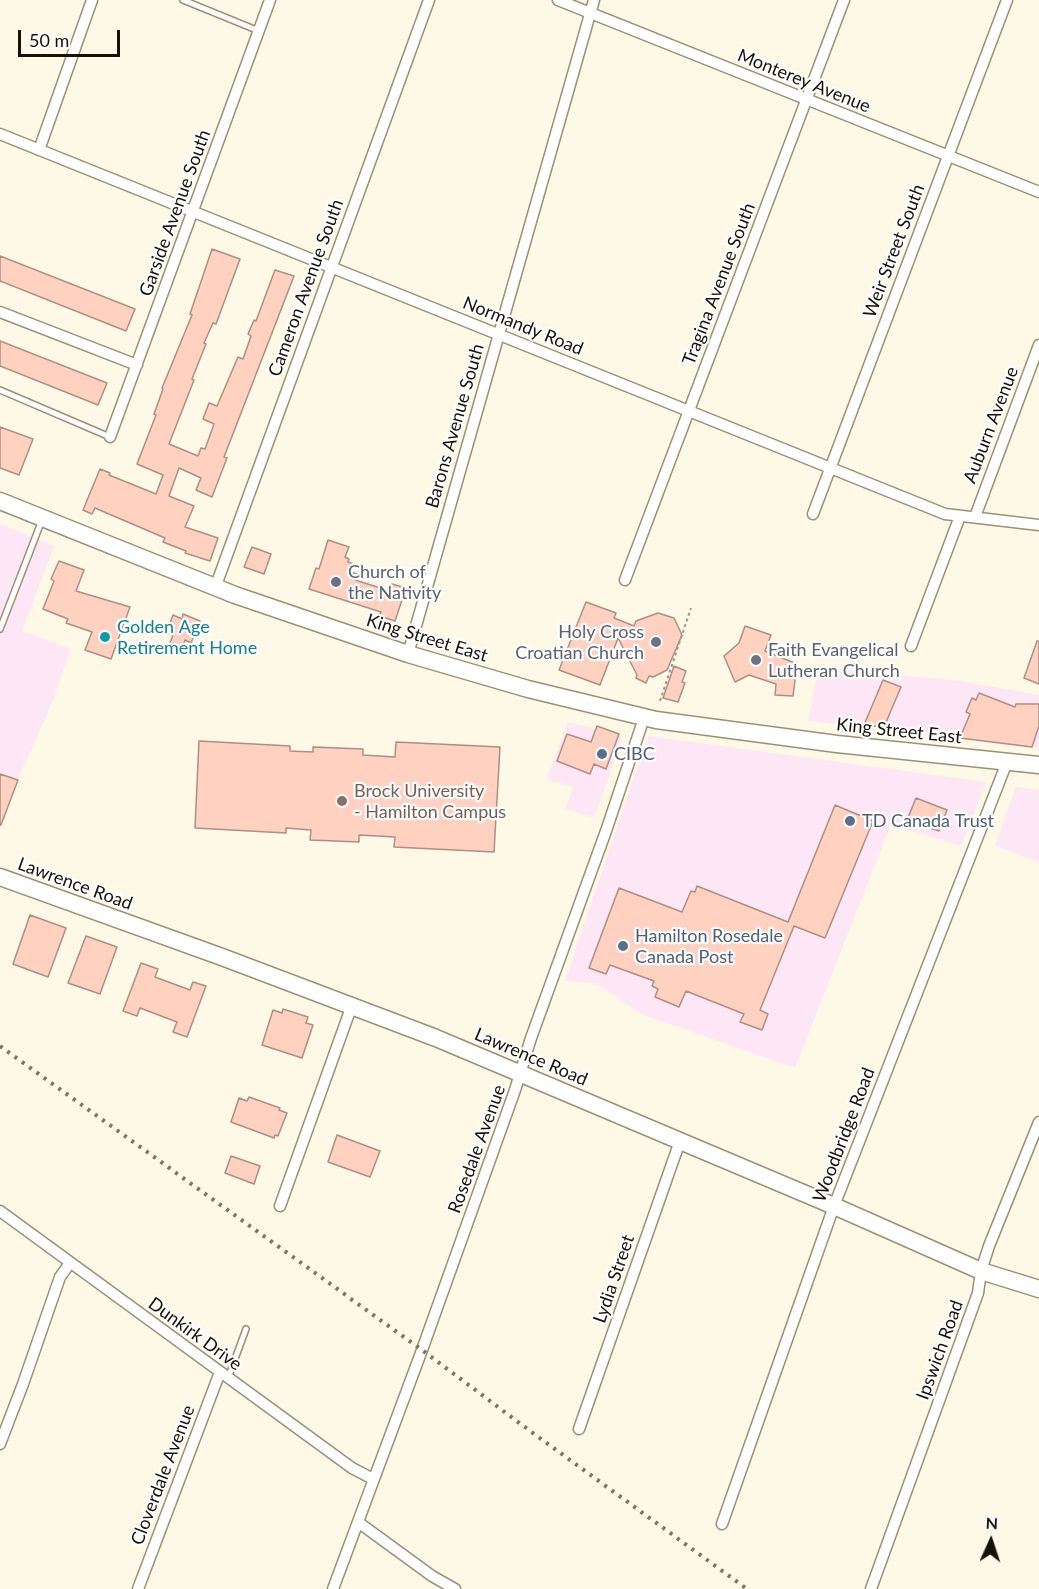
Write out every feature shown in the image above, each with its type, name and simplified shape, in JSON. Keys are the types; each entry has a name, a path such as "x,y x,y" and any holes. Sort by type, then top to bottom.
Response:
{"street":[{"path":"39,150 92,0"},
{"name":"Garside Avenue South","path":"110,437 270,0"},
{"name":"Cameron Avenue South","path":"215,588 429,0"},
{"name":"Monterey Avenue","path":"558,0 1039,192"},
{"name":"Barons Avenue South","path":"408,654 594,0"},
{"name":"Tragina Avenue South","path":"625,580 844,0"},
{"name":"Weir Street South","path":"813,514 1007,0"},
{"name":"Normandy Road","path":"0,134 945,513 1039,525"},
{"path":"0,312 136,365"},
{"name":"Auburn Avenue","path":"975,517 1039,345"},
{"name":"King Street East","path":"0,501 215,588 408,654 528,689 644,718 837,744 1039,765"},
{"path":"911,646 960,516"},
{"name":"Rosedale Avenue","path":"333,1589 521,1074 531,1038 644,718"},
{"name":"Woodbridge Road","path":"722,1524 834,1206 1007,762"},
{"name":"Lawrence Road","path":"0,877 352,1005 834,1206 981,1271 1039,1289"},
{"path":"280,1206 352,1005"},
{"name":"Ipswich Road","path":"871,1589 978,1293 981,1271 989,1246 1039,1122"},
{"name":"Lydia Street","path":"579,1429 680,1141"},
{"name":"Dunkirk Drive","path":"0,1211 352,1468 373,1479"},
{"path":"0,1444 60,1277 70,1263"},
{"name":"Cloverdale Avenue","path":"138,1589 224,1375"},
{"path":"358,1522 432,1576 455,1589"}],"lane":[{"path":"183,0 259,31"},
{"path":"0,390 110,437"},
{"path":"0,628 43,519"},
{"path":"224,1375 246,1329"}],"path":[{"path":"660,702 691,608"}],"shaded area":[{"path":"0,524 54,546 22,631 70,649 54,698 18,779 0,828"},
{"path":"819,667 960,681 1039,695 1039,747 942,734 808,721"},
{"path":"568,722 623,736 594,818 566,809 573,787 547,779"},
{"path":"648,736 986,782 961,846 891,824 795,1068 644,1015 595,983 565,981"},
{"path":"1016,787 1039,790 1039,862 995,846"}],"building":[{"path":"212,249 240,259 216,324 213,323 204,343 206,344 192,379 194,380 169,444 198,456 201,448 205,449 214,424 203,419 209,403 217,406 238,357 243,359 251,336 248,334 254,320 256,321 275,270 294,276 224,457 227,458 212,497 196,490 201,478 179,468 169,496 194,506 185,527 218,538 210,561 185,553 186,551 163,542 165,538 95,508 92,514 83,510 100,469 110,473 109,475 156,494 163,475 137,464 156,415 154,414 162,388 192,315 190,314"},
{"path":"0,256 135,309 126,331 0,281"},
{"path":"0,341 107,383 98,405 0,366"},
{"path":"0,427 33,439 19,475 0,468"},
{"name":"Church of the Nativity","path":"328,540 349,547 345,557 349,559 348,562 354,564 351,572 357,574 355,580 387,590 391,589 392,584 406,588 395,621 379,616 381,612 309,589 316,568 319,569"},
{"path":"252,547 271,554 264,574 244,567"},
{"path":"59,561 84,570 76,591 130,607 111,659 85,650 92,632 66,623 68,619 43,609 54,581 51,579"},
{"path":"586,602 616,613 614,618 634,626 636,621 658,613 674,618 682,635 667,670 653,677 649,676 646,683 636,678 637,675 618,638 600,685 559,670"},
{"path":"183,614 200,621 191,643 185,640 180,653 168,648 173,635 166,633 173,615 182,619"},
{"name":"Faith Evangelical Lutheran Church","path":"745,626 771,635 765,651 797,664 793,696 775,695 776,684 749,675 735,682 724,656 739,643"},
{"path":"1037,641 1039,641 1039,684 1024,678"},
{"path":"674,666 686,671 682,682 685,683 678,702 663,698"},
{"path":"883,680 901,687 884,727 864,725"},
{"path":"979,693 1015,707 1016,704 1039,704 1039,726 1032,747 960,738 970,714 966,712 972,698 976,700"},
{"path":"597,726 619,734 606,769 594,764 590,774 557,761 567,734 591,742"},
{"path":"199,741 290,746 290,751 313,752 313,747 363,749 363,755 395,757 396,742 500,747 494,852 394,847 395,837 359,835 359,842 310,840 311,830 286,828 286,833 195,828"},
{"path":"0,774 18,780 1,825 0,825"},
{"path":"916,798 947,810 939,831 907,820"},
{"path":"835,805 873,821 825,938 794,926 760,1010 768,1014 762,1030 740,1022 744,1014 686,991 679,1007 655,997 658,989 652,986 654,981 610,965 606,974 589,968 619,888 682,912 691,891 695,892 697,886 788,922"},
{"path":"30,915 66,928 48,977 13,964"},
{"path":"86,936 117,947 100,994 68,983"},
{"path":"141,963 158,969 155,977 190,990 193,982 206,986 187,1037 173,1032 177,1022 140,1008 137,1016 123,1011"},
{"path":"283,1009 308,1017 306,1023 313,1025 302,1058 262,1045 273,1010 282,1013"},
{"path":"249,1097 280,1108 279,1110 287,1113 278,1136 275,1135 274,1138 231,1122 239,1098 247,1101"},
{"path":"337,1135 380,1151 370,1177 328,1162"},
{"path":"231,1156 260,1166 254,1184 225,1173"}],"railway":[{"path":"0,1046 422,1350 747,1589"}],"place":[{"name":"Church of the Nativity","path":"336,582"},
{"name":"Golden Age Retirement Home","path":"105,637"},
{"name":"Holy Cross Croatian Church","path":"656,642"},
{"name":"Faith Evangelical Lutheran Church","path":"756,660"},
{"name":"CIBC","path":"602,754"},
{"name":"Brock University - Hamilton Campus","path":"342,801"},
{"name":"TD Canada Trust","path":"850,821"},
{"name":"Hamilton Rosedale Canada Post","path":"623,946"}]}
